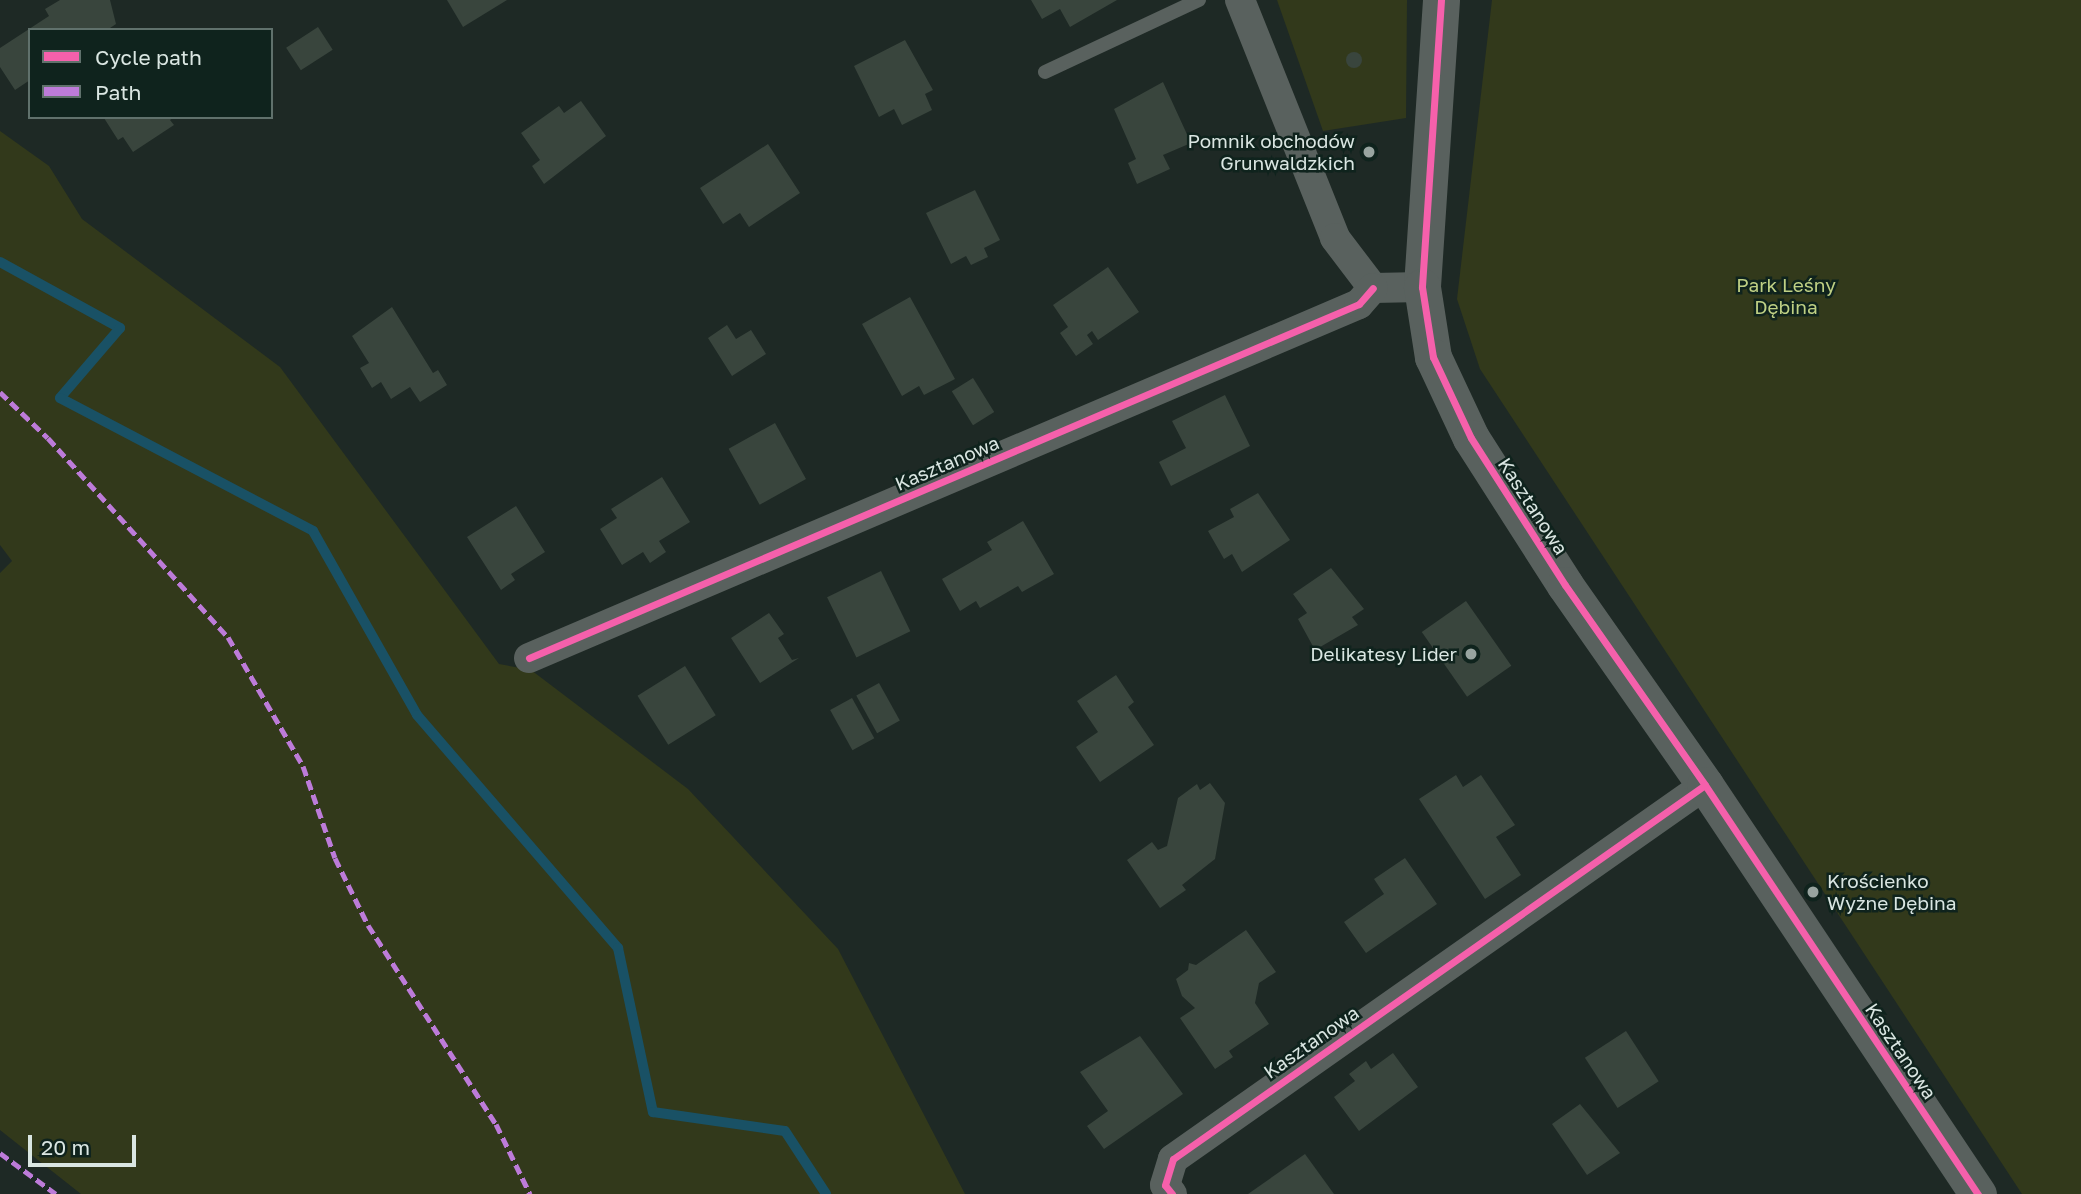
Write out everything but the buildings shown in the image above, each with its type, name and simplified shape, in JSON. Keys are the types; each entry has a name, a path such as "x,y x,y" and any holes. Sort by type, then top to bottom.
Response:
{"street":[{"path":"1240,0 1335,237 1373,288 1422,287"},
{"name":"Kasztanowa","path":"1441,0 1422,287 1433,357 1471,438 1565,585 1705,785 1978,1194"},
{"name":"Kasztanowa","path":"529,658 1353,307 1373,288"},
{"name":"Kasztanowa","path":"1172,1194 1165,1185 1173,1159 1705,785"}],"lane":[{"path":"1045,72 1199,0"}],"green space":[{"path":"1277,0 1407,0 1406,118 1323,131"},
{"name":"Park Leśny Dębina","path":"1492,0 2081,0 2081,1194 2022,1194 1480,369 1457,299"},
{"path":"0,131 49,166 82,219 280,367 499,664 531,670 688,789 838,949 965,1194 81,1194 0,1130 0,573 12,561 0,545"}],"waterway":[{"path":"0,262 120,328 60,398 313,531 417,715 618,948 653,1112 785,1131 826,1194"}],"marked path":[{"path":"0,392 48,438 228,637 303,766 335,858 368,925 496,1124 530,1194"},
{"path":"0,1153 56,1194"}],"cycle path":[{"path":"1441,0 1422,287 1433,357 1471,438 1565,585 1705,785 1978,1194"},
{"path":"529,658 1359,304 1373,288"},
{"path":"1172,1194 1165,1185 1173,1159 1705,785"}],"place":[{"name":"Pomnik obchodów Grunwaldzkich","path":"1369,152"},
{"name":"Delikatesy Lider","path":"1471,654"},
{"name":"Krościenko Wyżne Dębina","path":"1813,892"}]}
